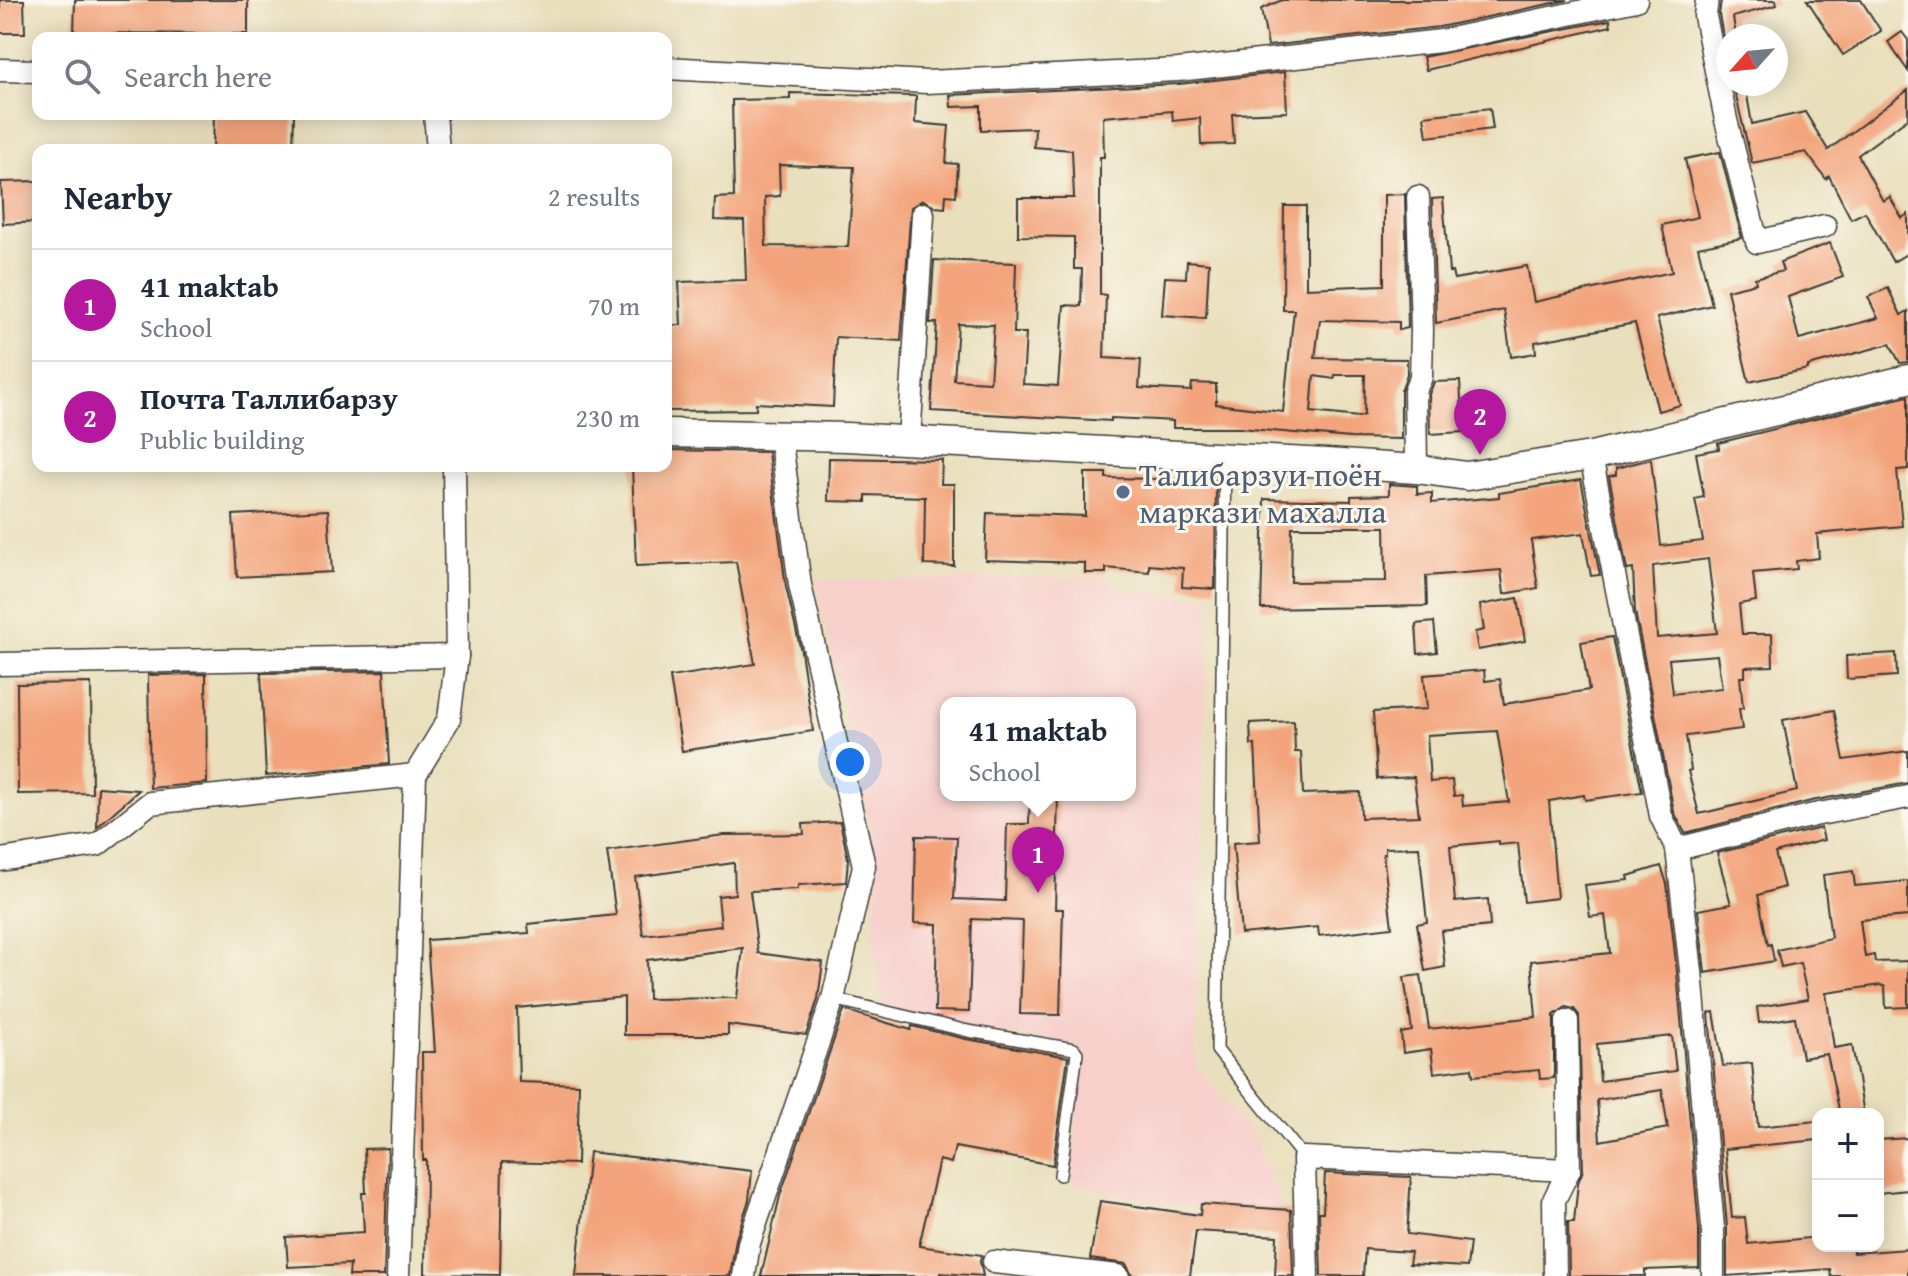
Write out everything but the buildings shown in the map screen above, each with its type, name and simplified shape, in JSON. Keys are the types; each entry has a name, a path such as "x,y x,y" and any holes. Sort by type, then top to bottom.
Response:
{"street":[{"path":"672,68 927,82 1178,70 1441,41 1636,0"},
{"path":"1707,0 1705,16 1726,120 1757,242 1825,226"},
{"path":"0,70 32,71"},
{"path":"436,120 438,144"},
{"path":"1416,469 1415,391 1421,377 1422,330 1418,197"},
{"path":"909,441 923,214"},
{"path":"672,433 780,435 1225,458 1416,469 1467,476 1591,456 1908,379"},
{"path":"744,1276 749,1243 833,999 864,866 800,585 780,435"},
{"path":"1591,456 1661,816 1677,849 1694,1001 1713,1228 1713,1276"},
{"path":"398,1276 415,775 449,719 457,656 454,472"},
{"path":"0,664 457,656"},
{"path":"0,860 97,845 150,803 415,775"},
{"path":"1677,849 1814,815 1908,797"},
{"path":"1555,1276 1554,1200 1569,1170 1567,1021"},
{"path":"1307,1276 1304,1158 1569,1170"},
{"path":"994,1262 1118,1276"}],"lane":[{"path":"1225,458 1217,1050 1304,1158"},
{"path":"833,999 968,1031 1074,1049 1077,1053 1060,1175"}],"shaded area":[{"path":"1103,577 1122,592 1209,597 1195,1065 1252,1135 1289,1223 1073,1186 1079,1047 918,1019 919,1012 881,1005 874,932 875,854 815,580"}],"place":[{"name":"Почта Таллибарзу","path":"1480,455"},
{"name":"Талибарзуи поён маркази махалла","path":"1123,492"},
{"name":"41 maktab","path":"1038,893"}]}
